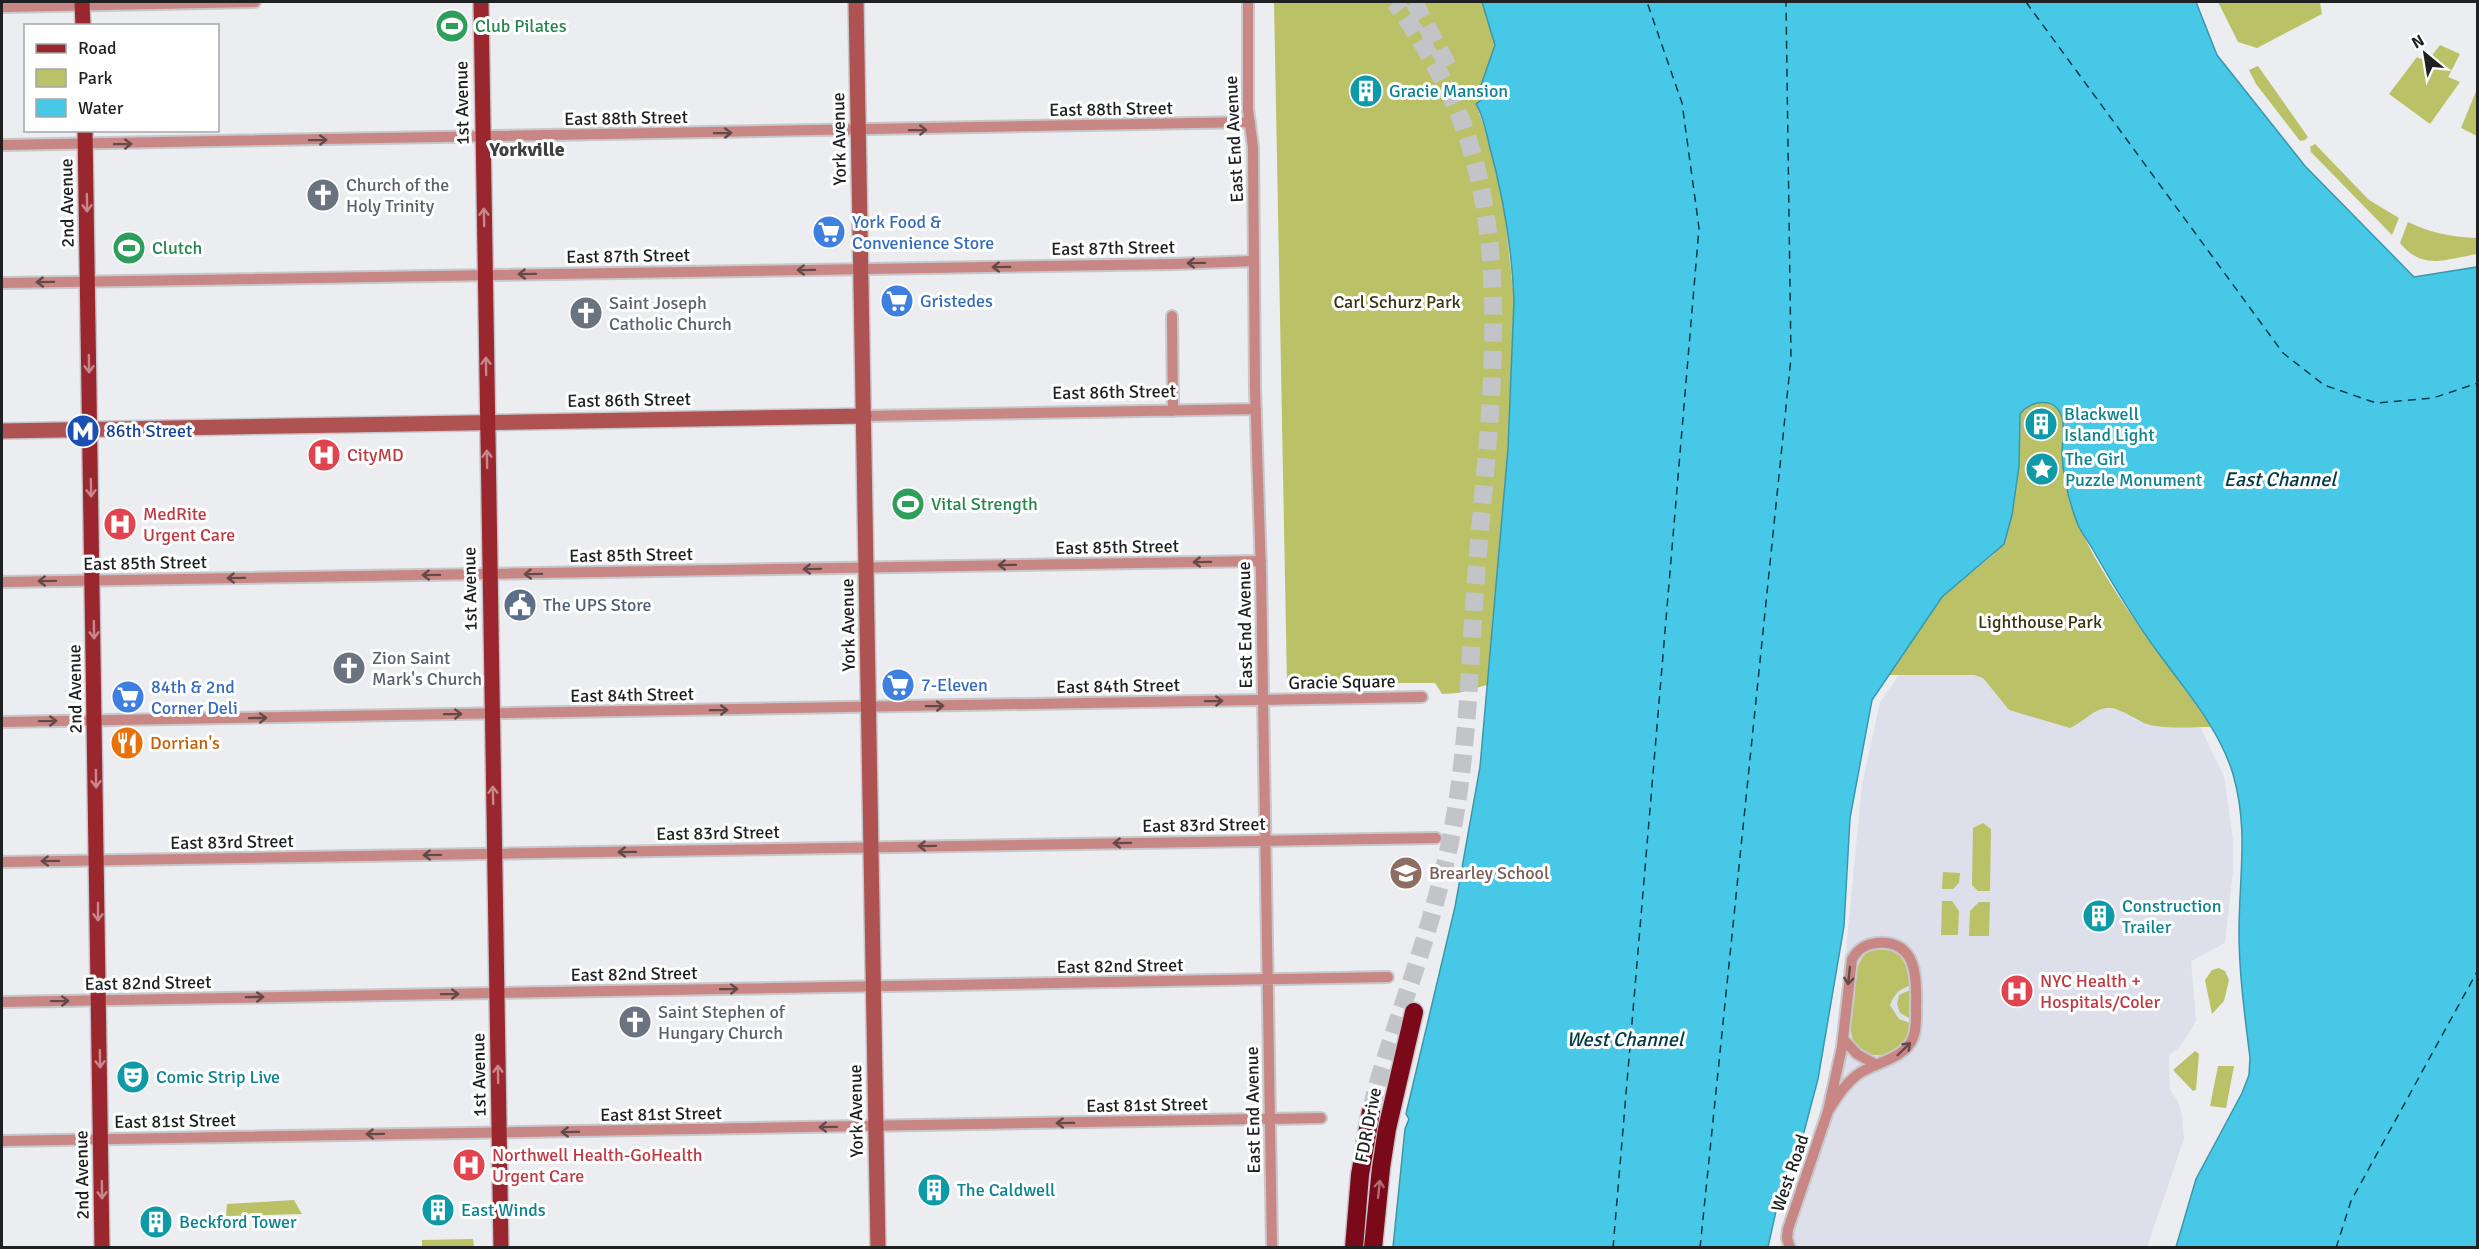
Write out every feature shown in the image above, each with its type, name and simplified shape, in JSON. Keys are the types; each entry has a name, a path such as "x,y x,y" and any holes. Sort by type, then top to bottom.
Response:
{"highway":[{"name":"FDR Drive","path":"1373,1248 1387,1129 1414,1012"},
{"name":"FDR Drive","path":"1354,1248 1363,1154 1371,1111"}],"main road":[{"name":"1st Avenue","path":"481,2 501,1248"},
{"name":"York Avenue","path":"856,2 878,1248"},
{"path":"82,3 83,24"},
{"name":"2nd Avenue","path":"85,137 98,860 102,1248"},
{"name":"East 86th Street","path":"2,431 864,417"}],"street":[{"path":"2,7 82,3 255,2"},
{"name":"East End Avenue","path":"1248,2 1248,110 1253,147 1256,409 1261,561 1272,1248"},
{"name":"East 88th Street","path":"2,145 85,137 482,138 1250,122"},
{"name":"East 87th Street","path":"2,283 1254,261"},
{"path":"1172,316 1173,411"},
{"name":"East 86th Street","path":"864,417 1256,409"},
{"name":"East 85th Street","path":"2,582 1261,561"},
{"name":"Gracie Square","path":"1262,700 1422,697"},
{"name":"East 84th Street","path":"2,722 1262,700"},
{"name":"East 83rd Street","path":"2,862 1436,838"},
{"name":"West Road","path":"1790,1247 1788,1229 1828,1111 1843,1039 1852,959 1856,952 1865,946 1882,943 1895,945 1906,954 1915,970 1916,1026 1911,1041 1897,1055 1857,1075 1845,1086 1828,1111"},
{"name":"East 82nd Street","path":"2,1002 1388,977"},
{"path":"1843,1039 1857,1054 1875,1064"},
{"name":"East 81st Street","path":"2,1141 1321,1118"}],"shaded area":[{"name":"NYC Health + Hospitals/Coler","path":"1899,675 1974,675 1983,678 2009,710 2076,726 2085,717 2104,708 2121,710 2136,720 2163,726 2200,727 2224,776 2233,840 2233,871 2225,943 2191,961 2196,1021 2180,1047 2169,1055 2170,1090 2178,1101 2182,1115 2184,1139 2147,1247 1782,1248 1780,1238 1810,1145 1836,1052 1862,785 1880,702"}],"green space":[{"name":"Carl Schurz Park","path":"1274,2 1482,2 1495,45 1480,96 1481,100 1476,104 1486,132 1504,205 1514,300 1508,449 1487,685 1458,693 1442,694 1435,683 1287,683"},
{"path":"2218,2 2320,2 2322,14 2257,48 2238,42"},
{"path":"2440,45 2460,54 2448,77 2460,82 2430,124 2389,94 2417,57 2427,62"},
{"path":"2258,66 2308,137 2305,140 2300,141 2256,84 2249,70"},
{"path":"2477,89 2477,136 2461,128"},
{"path":"2315,144 2369,200 2399,218 2392,235 2311,152 2310,147"},
{"path":"2408,222 2442,234 2477,238 2477,254 2436,261 2417,257 2400,243"},
{"name":"Lighthouse Park","path":"2042,402 2055,407 2062,418 2065,483 2073,512 2086,541 2137,623 2211,727 2150,725 2108,708 2089,715 2070,728 2009,710 1983,678 1974,675 1889,675 1942,597 1994,554 2012,515 2019,466 2020,414 2028,406"},
{"path":"1983,823 1991,829 1990,891 1978,891 1972,885 1973,828"},
{"path":"1943,872 1960,873 1959,883 1953,889 1942,889"},
{"path":"1942,901 1952,901 1959,911 1958,935 1941,935"},
{"path":"1979,902 1990,902 1989,936 1969,936 1970,911"},
{"path":"1877,949 1893,952 1903,958 1909,969 1912,985 1898,992 1890,1005 1899,1019 1910,1023 1908,1036 1897,1050 1872,1055 1858,1047 1853,1039 1851,1011 1859,964 1865,954"},
{"path":"2219,968 2225,971 2229,980 2224,1001 2212,1014 2205,980 2212,970"},
{"path":"1910,990 1909,1018 1900,1013 1897,1004 1899,995"},
{"path":"2195,1051 2199,1054 2196,1090 2193,1091 2173,1070"},
{"path":"2218,1066 2234,1066 2226,1108 2210,1106"},
{"path":"294,1200 302,1214 226,1216 227,1204"},
{"path":"473,1239 474,1247 422,1247 422,1240"}],"water":[{"path":"1482,2 2196,2 2217,55 2305,166 2414,277 2477,267 2477,1247 2176,1247 2196,1179 2242,1093 2249,1075 2250,1058 2239,948 2242,834 2238,795 2227,757 2210,725 2140,626 2078,525 2069,499 2064,472 2062,418 2055,406 2037,403 2030,405 2020,414 2019,466 2012,515 2004,544 1942,597 1872,700 1850,818 1844,926 1818,1079 1804,1132 1783,1180 1768,1247 1393,1247 1405,1129 1409,1119 1406,1114 1455,907 1480,767 1508,449 1513,281 1499,183 1484,123 1476,104 1481,100 1478,94 1495,45"}],"ferry route":[{"path":"1613,1248 1699,228 1682,103 1647,2"},
{"path":"1700,1248 1791,358 1786,2"},
{"path":"2026,2 2283,353 2324,385 2376,403 2433,398 2478,383"},
{"path":"2336,1248 2351,1201 2478,970"}],"tunnel":[{"path":"1371,1111 1430,922 1445,866 1455,814 1467,713 1493,348 1493,289 1488,232 1478,176 1462,122 1448,90 1423,45 1395,2"},
{"path":"1414,2 1450,70"}],"place":[{"name":"Club Pilates","path":"452,26"},
{"name":"Gracie Mansion","path":"1366,91"},
{"name":"Church of the Holy Trinity","path":"323,195"},
{"name":"York Food & Convenience Store","path":"829,232"},
{"name":"Clutch","path":"129,248"},
{"name":"Gristedes","path":"897,301"},
{"name":"Saint Joseph Catholic Church","path":"586,313"},
{"name":"Blackwell Island Light","path":"2041,424"},
{"name":"86th Street","path":"83,431"},
{"name":"CityMD","path":"324,455"},
{"name":"The Girl Puzzle Monument","path":"2042,469"},
{"name":"Vital Strength","path":"908,504"},
{"name":"MedRite Urgent Care","path":"120,524"},
{"name":"The UPS Store","path":"520,605"},
{"name":"Zion Saint Mark's Church","path":"349,668"},
{"name":"7-Eleven","path":"898,685"},
{"name":"84th & 2nd Corner Deli","path":"128,697"},
{"name":"Dorrian's","path":"127,743"},
{"name":"Brearley School","path":"1406,873"},
{"name":"Construction Trailer","path":"2099,916"},
{"name":"NYC Health + Hospitals/Coler","path":"2017,991"},
{"name":"Saint Stephen of Hungary Church","path":"635,1022"},
{"name":"Comic Strip Live","path":"133,1077"},
{"name":"Northwell Health-GoHealth Urgent Care","path":"469,1165"},
{"name":"The Caldwell","path":"934,1190"},
{"name":"East Winds","path":"438,1210"},
{"name":"Beckford Tower","path":"156,1222"}],"district":[{"name":"Yorkville","path":"527,149"}],"water label":[{"name":"East Channel","path":"2280,479"},
{"name":"West Channel","path":"1625,1039"}]}
